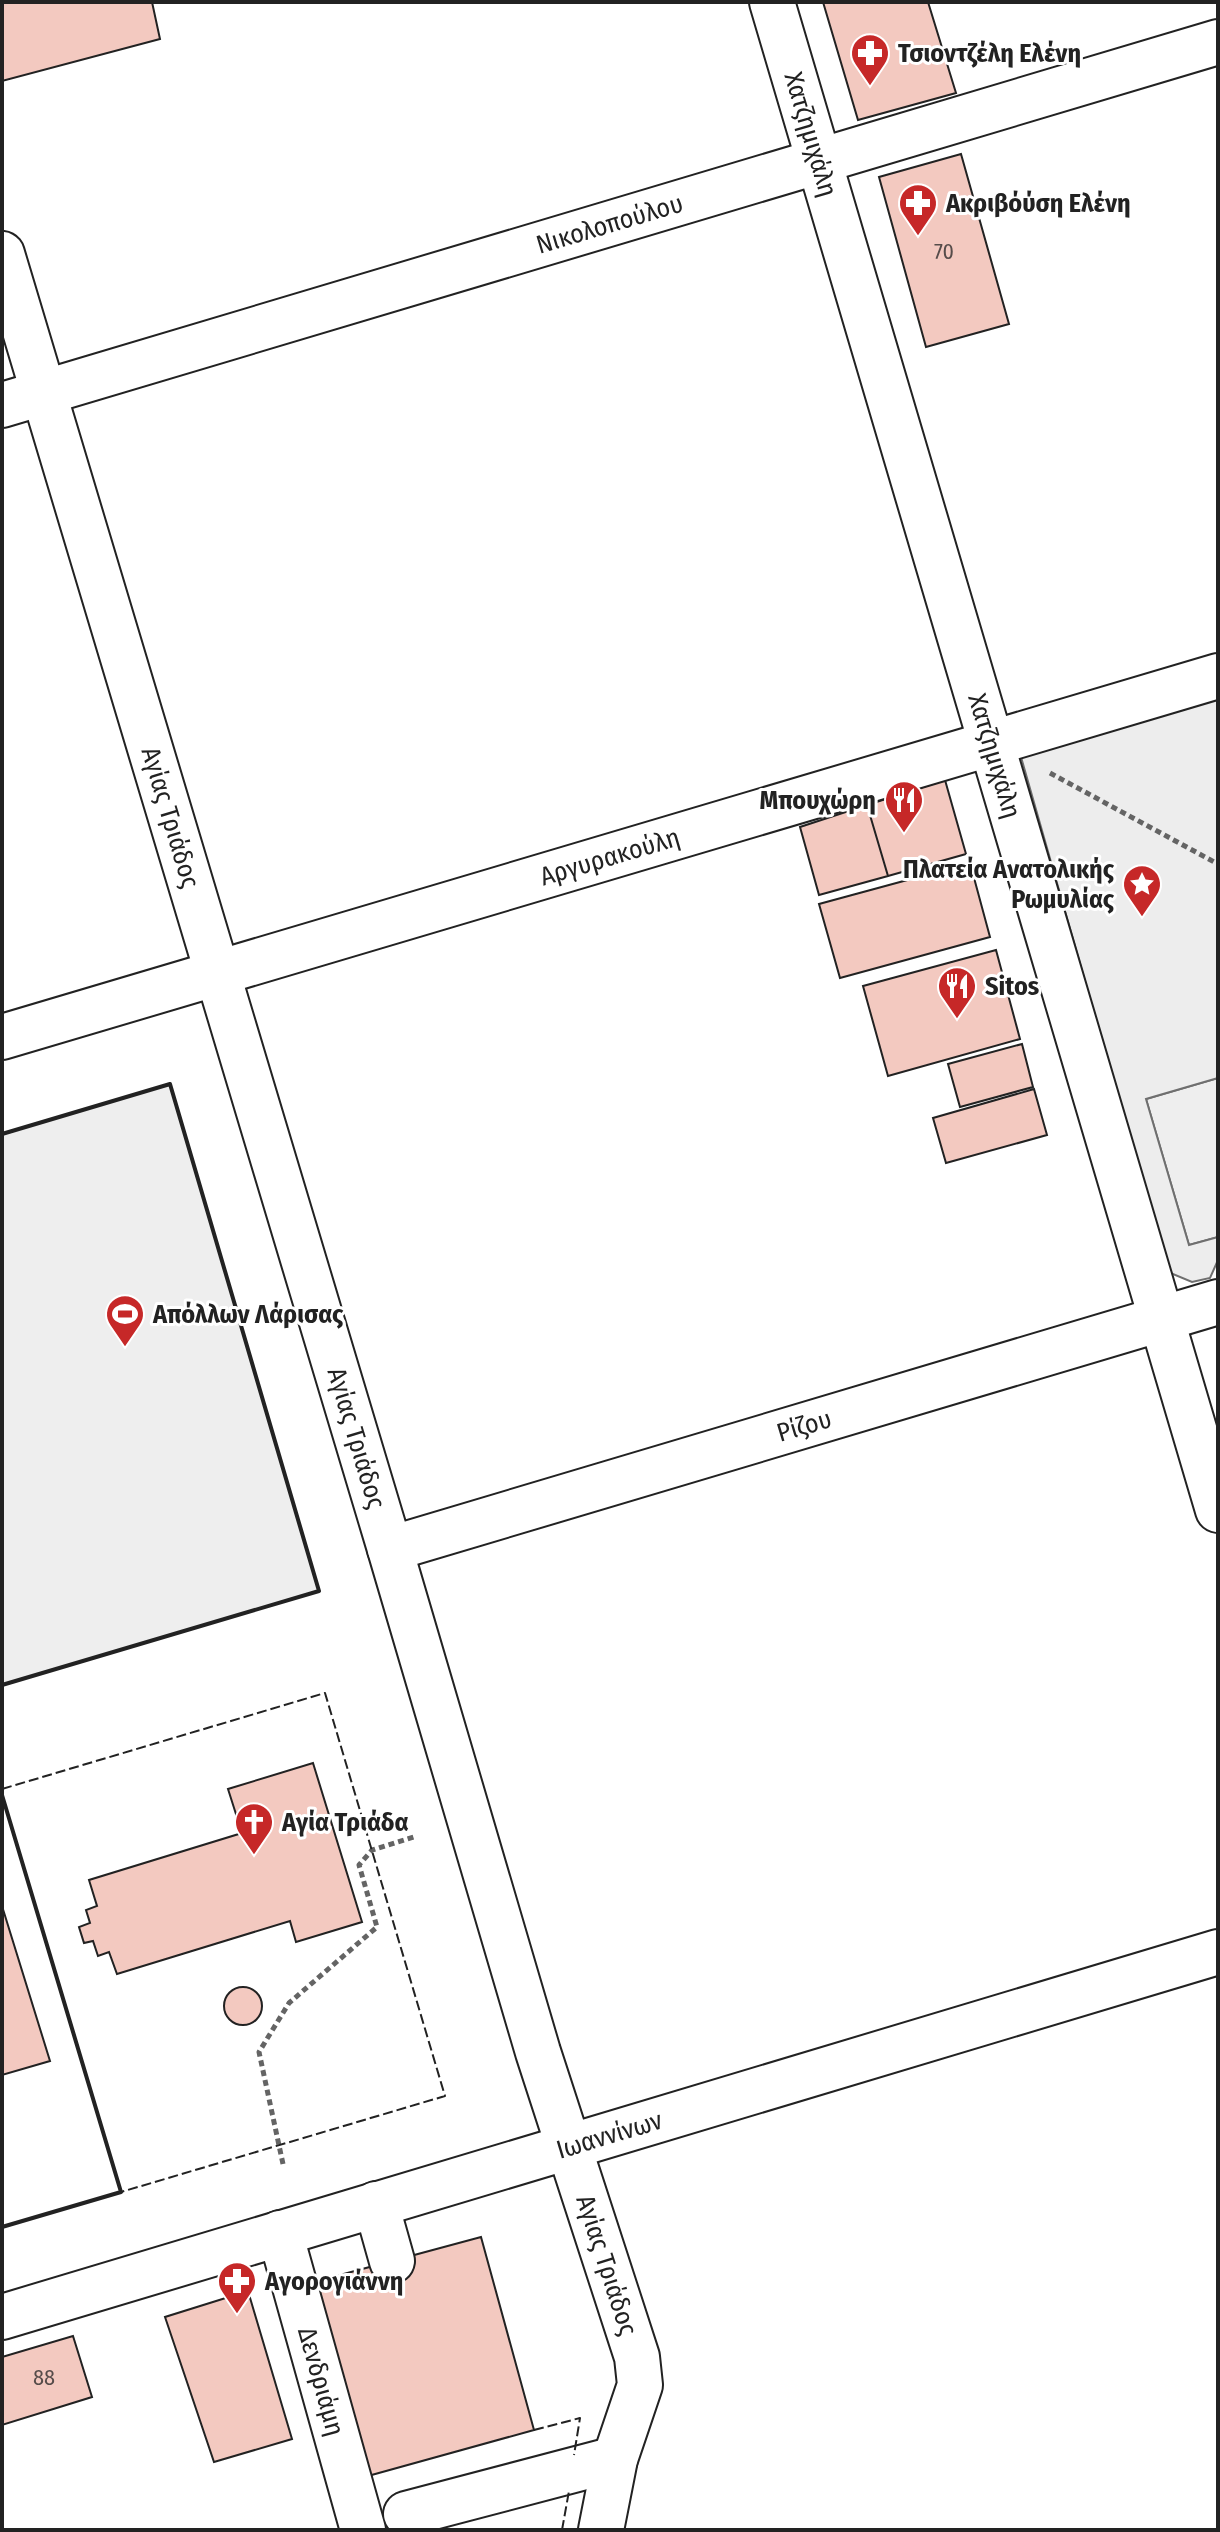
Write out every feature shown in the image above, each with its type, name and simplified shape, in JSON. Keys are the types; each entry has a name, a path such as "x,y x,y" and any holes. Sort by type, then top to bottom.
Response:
{"street":[{"name":"Χατζημιχάλη","path":"772,2 1218,1510"},
{"name":"Νικολοπούλου","path":"2,405 1218,42"},
{"name":"Αγίας Τριάδος","path":"2,254 534,2037 640,2369 637,2400 615,2459 601,2530"},
{"name":"Αργυρακούλη","path":"2,1037 1218,676"},
{"name":"Ρίζου","path":"390,1549 1218,1302"},
{"name":"Ιωαννίνων","path":"2,2317 1218,1952"},
{"path":"376,2204 392,2261"},
{"name":"Δενδριάμη","path":"280,2233 363,2530"},
{"path":"406,2514 615,2459"}],"path":[{"path":"1049,773 1218,864"},
{"path":"283,2164 259,2052 289,2003 377,1927 359,1865 372,1850 417,1836"}],"shaded area":[{"name":"Πλατεία Ανατολικής Ρωμυλίας","path":"1218,699 1218,1078 1146,1099 1189,1245 1218,1237 1218,1260 1210,1278 1192,1282 1168,1272 1021,757"},
{"path":"1218,1078 1218,1237 1189,1245 1146,1099"},
{"name":"Απόλλων Λάρισας","path":"170,1084 319,1591 2,1685 2,1134"}],"building":[{"path":"2,2 152,2 160,39 2,81"},
{"path":"823,2 928,2 956,93 858,120"},
{"path":"961,154 1009,324 926,347 879,177"},
{"path":"945,780 966,854 888,876 867,805"},
{"path":"867,805 888,876 819,895 800,827"},
{"path":"970,863 990,937 840,978 819,904"},
{"path":"996,950 1020,1039 888,1076 863,986"},
{"path":"1022,1044 1033,1087 960,1107 948,1064"},
{"path":"1034,1089 1047,1135 946,1163 933,1118"},
{"name":"Αγία Τριάδα","path":"313,1763 362,1922 296,1942 290,1921 117,1974 109,1952 98,1956 93,1941 84,1943 79,1927 90,1923 86,1910 97,1906 89,1880 242,1833 228,1789"},
{"path":"2,1906 50,2061 2,2075"},
{"path":"243,1987 256,1993 262,2006 256,2019 243,2025 230,2019 224,2006 230,1993"},
{"path":"481,2237 534,2430 368,2476 314,2282"},
{"path":"248,2291 292,2439 214,2462 165,2317"},
{"path":"73,2336 92,2397 2,2425 2,2357"}],"fence":[{"path":"2,1789 325,1693 445,2096 121,2192 2,1795"},
{"path":"534,2430 580,2418 574,2455"},
{"path":"562,2530 569,2491"}],"wall":[{"path":"2,1134 170,1084 319,1591 2,1685"},
{"path":"2,1795 121,2192 2,2227"}],"place":[{"name":"Τσιοντζέλη Ελένη","path":"870,87"},
{"name":"Ακριβόύση Ελένη","path":"918,237"},
{"name":"Μπουχώρη","path":"904,834"},
{"name":"Πλατεία Ανατολικής Ρωμυλίας","path":"1142,918"},
{"name":"Sitos","path":"957,1020"},
{"name":"Απόλλων Λάρισας","path":"125,1348"},
{"name":"Αγία Τριάδα","path":"254,1856"},
{"name":"Αγορογιάννη","path":"237,2315"}]}
